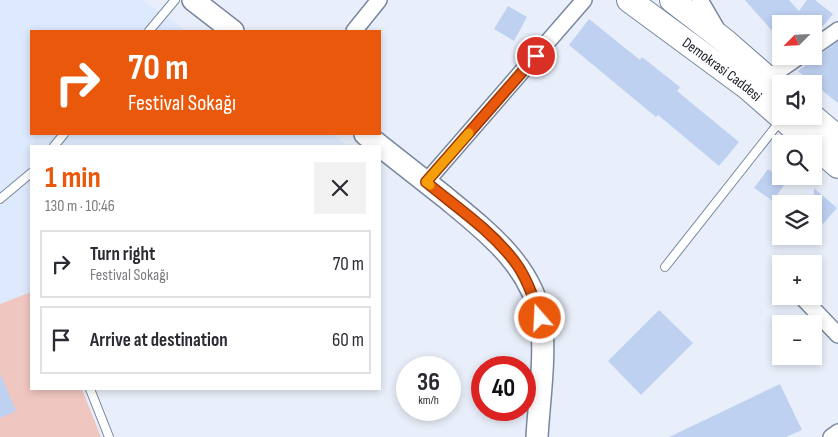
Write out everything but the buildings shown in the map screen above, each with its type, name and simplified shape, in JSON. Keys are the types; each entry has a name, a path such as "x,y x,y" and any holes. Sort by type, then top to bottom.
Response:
{"main road":[{"name":"Demokrasi Caddesi","path":"629,0 665,25 772,109"},
{"name":"Demokrasi Caddesi","path":"672,0 725,41 772,82"},
{"path":"822,124 838,138"},
{"name":"Demokrasi Caddesi","path":"790,125 802,135"},
{"name":"Demokrasi Caddesi","path":"822,152 838,166"}],"street":[{"path":"193,0 232,30"},
{"path":"355,30 379,0"},
{"path":"426,182 584,0"},
{"path":"700,0 725,41"},
{"path":"822,41 838,30"},
{"path":"782,75 792,65"},
{"path":"366,135 379,145"},
{"path":"381,147 487,232 516,262 534,298 543,338 537,437"},
{"path":"810,305 838,335"},
{"path":"831,437 838,432"}],"lane":[{"path":"150,30 175,0"},
{"path":"665,267 777,125"},
{"path":"55,145 63,135"},
{"path":"0,199 30,174"},
{"path":"90,390 109,437"}],"shaded area":[{"path":"0,0 143,0 186,30 30,30 30,135 333,135 348,145 30,145 30,292 0,304"},
{"path":"30,292 30,390 82,390 101,437 0,437 0,304"}],"slow traffic":[{"path":"430,185 426,182 469,133"}],"route":[{"path":"536,56 426,182 487,232 516,262 534,298 540,318"}]}
